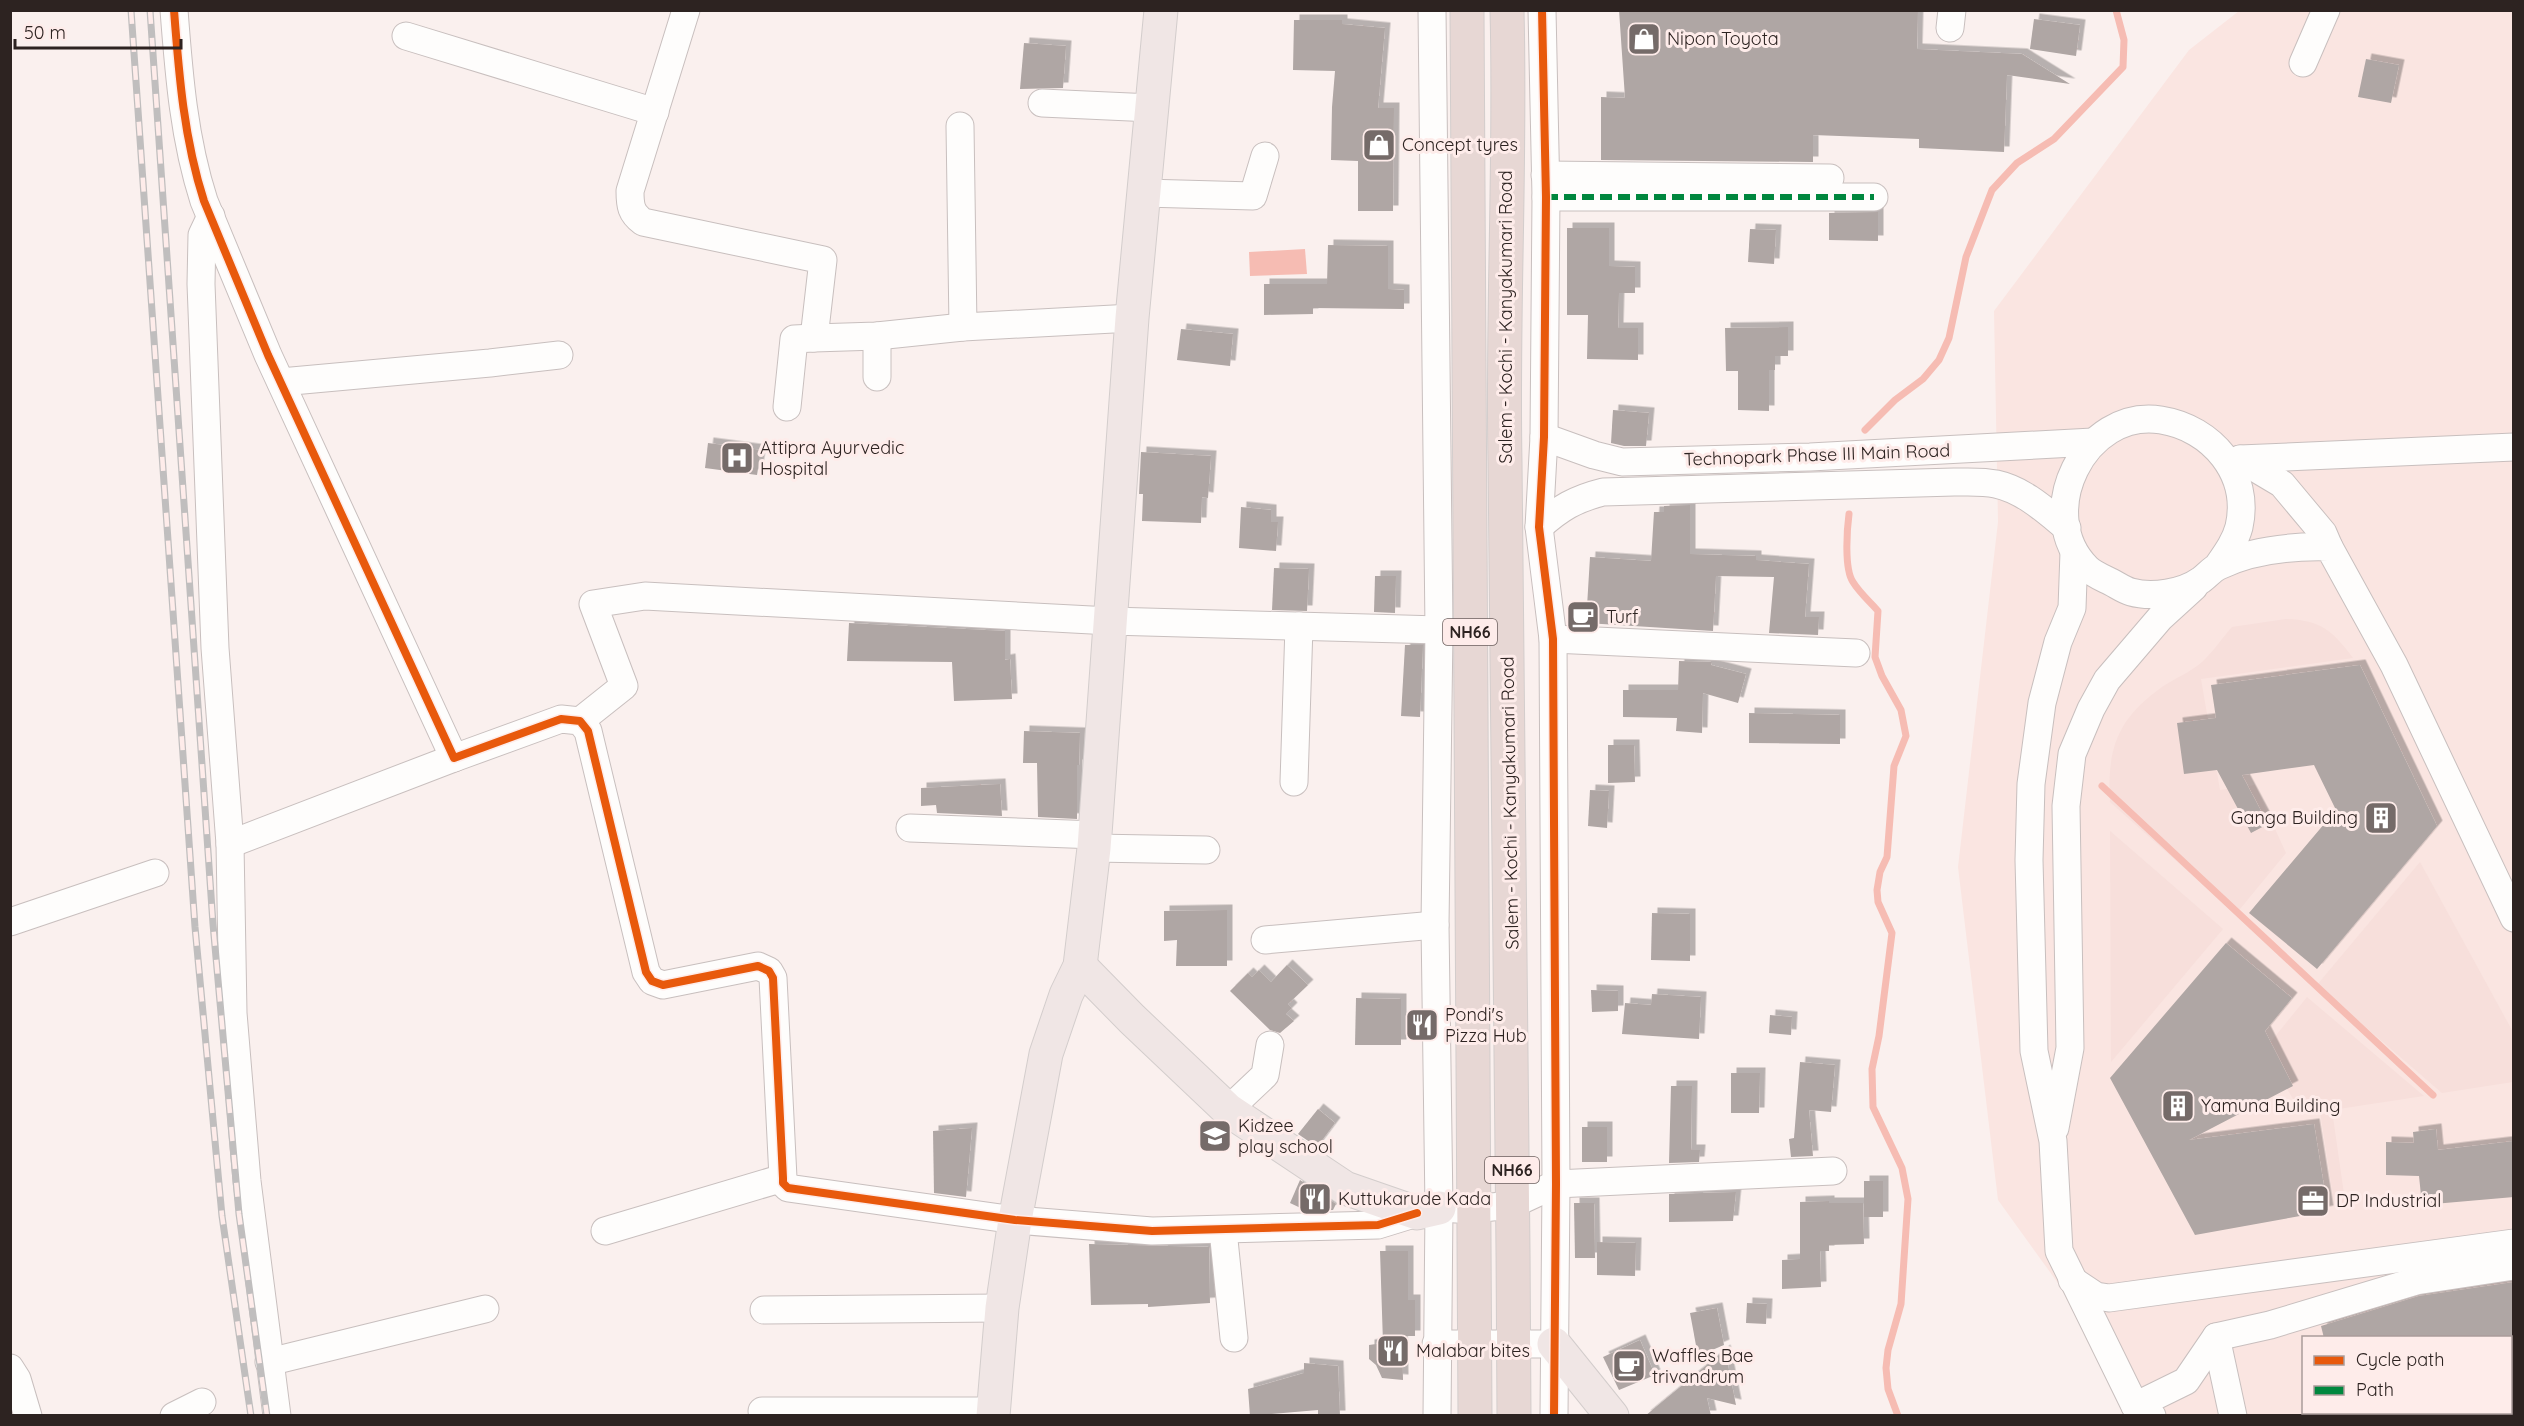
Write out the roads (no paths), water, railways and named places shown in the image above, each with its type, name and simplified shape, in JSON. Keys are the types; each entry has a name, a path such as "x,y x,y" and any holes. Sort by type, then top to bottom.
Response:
{"highway":[{"name":"Salem - Kochi - Kanyakumari Road","path":"1467,10 1475,1416"},
{"name":"Salem - Kochi - Kanyakumari Road","path":"1507,10 1505,462 1513,996 1511,1205 1514,1416"}],"main road":[{"path":"993,1413 1002,1308 1015,1220 1046,1054 1066,994 1080,966 1095,842 1132,318 1161,10"},
{"path":"1080,966 1228,1110 1345,1188 1428,1211"},
{"path":"1554,1344 1612,1416"}],"street":[{"path":"174,10 182,110 196,178 281,382 454,758"},
{"path":"686,10 630,191 630,206 635,216 643,222 823,260 814,338"},
{"path":"1432,10 1439,630 1428,1211 1437,1344 1437,1416"},
{"path":"1542,10 1545,186 1544,437 1539,527 1553,639 1556,1184 1554,1416"},
{"path":"2303,63 2326,10"},
{"path":"406,36 655,112"},
{"path":"1042,102 1152,108"},
{"path":"960,126 963,327"},
{"path":"1144,193 1253,196 1265,156"},
{"path":"1545,186 1830,178"},
{"path":"1545,186 1874,197"},
{"path":"211,216 202,235 201,284 215,648 230,844 233,1013 247,1180 277,1416"},
{"path":"787,407 794,339 877,336 963,327 1132,318"},
{"path":"877,336 877,377"},
{"path":"281,382 559,355"},
{"path":"2514,918 2394,665 2323,533 2282,484 2215,445 2198,431 2177,422 2155,419 2132,422 2111,429 2093,442 2078,460 2068,482 2065,505 2071,540 2072,608 2058,642 2042,703 2031,784 2029,860 2034,1051 2053,1141 2059,1251 2072,1280 2144,1411 2186,1381 2216,1337 2270,1325 2416,1281 2514,1266"},
{"name":"Technopark Phase III Main Road","path":"1544,437 1575,449 1622,462 1810,457 2093,442"},
{"path":"2053,1141 2070,1048 2066,806 2072,754 2091,709 2107,680 2160,618 2208,574 2230,549 2238,528 2241,506 2238,483 2229,463 2215,445"},
{"path":"2240,459 2514,447"},
{"name":"Technopark Phase III Main Road","path":"1539,527 1560,508 1586,496 1603,492 1954,482 1989,483 2014,490 2029,498 2071,540"},
{"path":"2071,540 2089,570 2131,592 2154,594 2178,591 2208,574 2273,550 2298,546 2330,547"},
{"path":"230,844 561,719 580,721 624,686 593,604 645,596 1110,621 1439,630"},
{"path":"1294,782 1299,626"},
{"path":"1553,639 1856,653"},
{"path":"580,721 588,731 646,972 652,981 663,984 758,966 769,970 773,978 783,1183 795,1190 1015,1220 1152,1231 1223,1230 1378,1225 1428,1211 1511,1205 1556,1184 1833,1171"},
{"path":"910,828 1206,850"},
{"path":"10,922 155,873"},
{"path":"1265,940 1435,925"},
{"path":"1228,1110 1265,1075 1270,1045"},
{"path":"605,1231 783,1178"},
{"path":"1223,1230 1234,1338"},
{"path":"2072,1280 2096,1296 2109,1298 2514,1243"},
{"path":"764,1310 1002,1308"},
{"path":"269,1362 485,1309"},
{"path":"2216,1337 2233,1416"},
{"path":"1437,1344 1554,1344"},
{"path":"13,1376 28,1416"},
{"path":"174,1416 202,1402"},
{"path":"762,1411 993,1413"}],"waterway":[{"path":"1865,430 1895,400 1923,379 1939,360 1949,338 1966,257 1992,190 2017,163 2054,139 2123,67 2124,40 2116,10"},
{"path":"1849,514 1847,549 1850,576 1858,589 1878,611 1875,657 1882,676 1901,710 1906,736 1894,766 1887,857 1880,872 1877,890 1878,902 1892,933 1879,1036 1872,1069 1873,1107 1902,1168 1908,1199 1901,1304 1888,1350 1886,1368 1888,1389 1898,1416"},
{"path":"2102,786 2433,1095"}],"railway":[{"path":"131,10 195,927 222,1216 251,1416"},
{"path":"150,10 213,924 239,1214 267,1416"}],"place":[{"name":"Nipon Toyota","path":"1644,39"},
{"name":"Concept tyres","path":"1379,145"},
{"name":"Attipra Ayurvedic Hospital","path":"737,458"},
{"name":"Turf","path":"1583,617"},
{"name":"Ganga Building","path":"2381,818"},
{"name":"Pondi's Pizza Hub","path":"1422,1025"},
{"name":"Yamuna Building","path":"2178,1106"},
{"name":"Kidzee play school","path":"1215,1136"},
{"name":"Kuttukarude Kada","path":"1315,1199"},
{"name":"DP Industrial","path":"2313,1201"},
{"name":"Malabar bites","path":"1393,1351"},
{"name":"Waffles Bae trivandrum","path":"1629,1366"}]}
